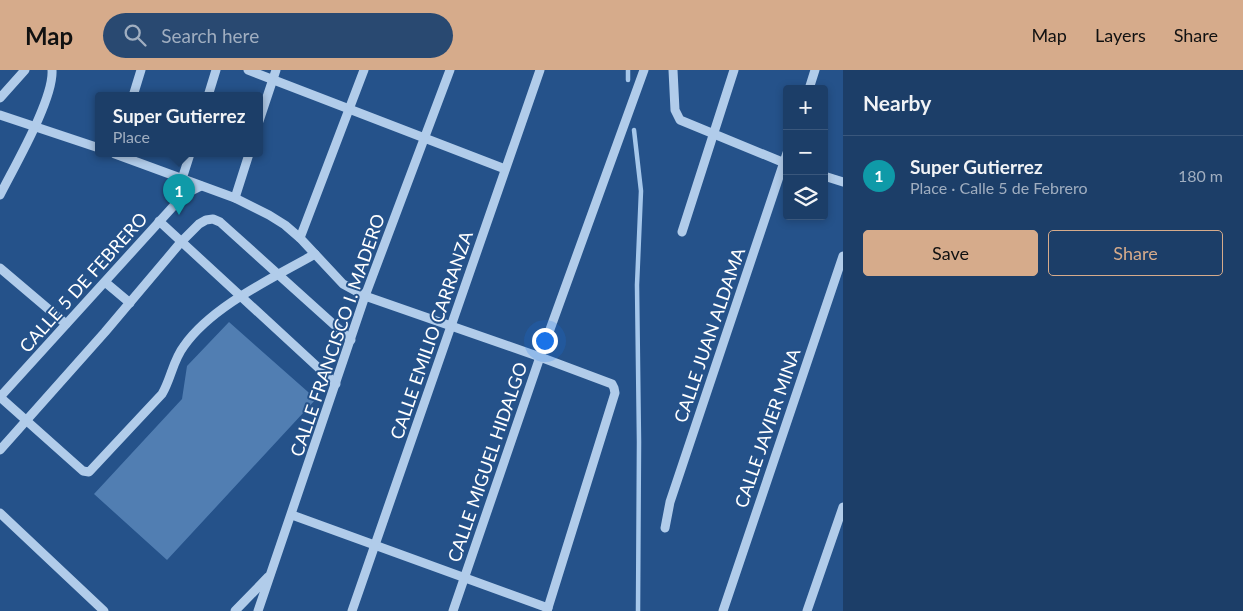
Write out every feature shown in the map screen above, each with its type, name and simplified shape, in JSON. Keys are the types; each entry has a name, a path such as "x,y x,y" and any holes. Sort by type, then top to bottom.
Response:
{"street":[{"path":"0,98 25,70"},
{"path":"0,195 35,127 50,87 52,70"},
{"path":"134,92 141,70"},
{"path":"209,92 216,70"},
{"path":"248,70 506,169"},
{"path":"263,109 276,70"},
{"path":"300,238 364,70"},
{"name":"CALLE FRANCISCO I. MADERO","path":"258,611 366,296 450,70"},
{"name":"CALLE EMILIO CARRANZA","path":"352,611 540,70"},
{"name":"CALLE MIGUEL HIDALGO","path":"453,611 540,356 644,70"},
{"path":"673,70 675,110 677,116 684,122 783,163"},
{"path":"682,232 734,70"},
{"path":"810,85 815,70"},
{"path":"0,115 95,147"},
{"path":"123,157 234,198 269,214 300,238 343,284 366,296 540,356 608,382 614,388 615,393 548,609 292,515"},
{"path":"182,179 189,157"},
{"path":"234,198 248,157"},
{"name":"CALLE JUAN ALDAMA","path":"664,528 670,502 783,170"},
{"path":"828,177 843,182"},
{"name":"CALLE 5 DE FEBRERO","path":"0,397 179,200 201,186"},
{"path":"0,450 130,303 181,242 199,224 206,220 213,219 220,222 351,340"},
{"path":"160,221 336,384"},
{"path":"0,397 84,470 89,472 162,394 182,347 196,330 217,312 242,296 315,254"},
{"name":"CALLE JAVIER MINA","path":"723,611 843,256"},
{"path":"0,268 66,324"},
{"path":"105,282 130,303"},
{"path":"807,611 843,507"},
{"path":"0,514 104,611"},
{"path":"234,611 270,575"}],"building":[{"path":"229,322 316,399 167,560 94,494 182,399 187,366"}],"waterway":[{"path":"628,70 628,80"},
{"path":"634,130 641,191 637,285 639,442 638,611"}],"place":[{"name":"Super Gutierrez","path":"179,215"}]}
